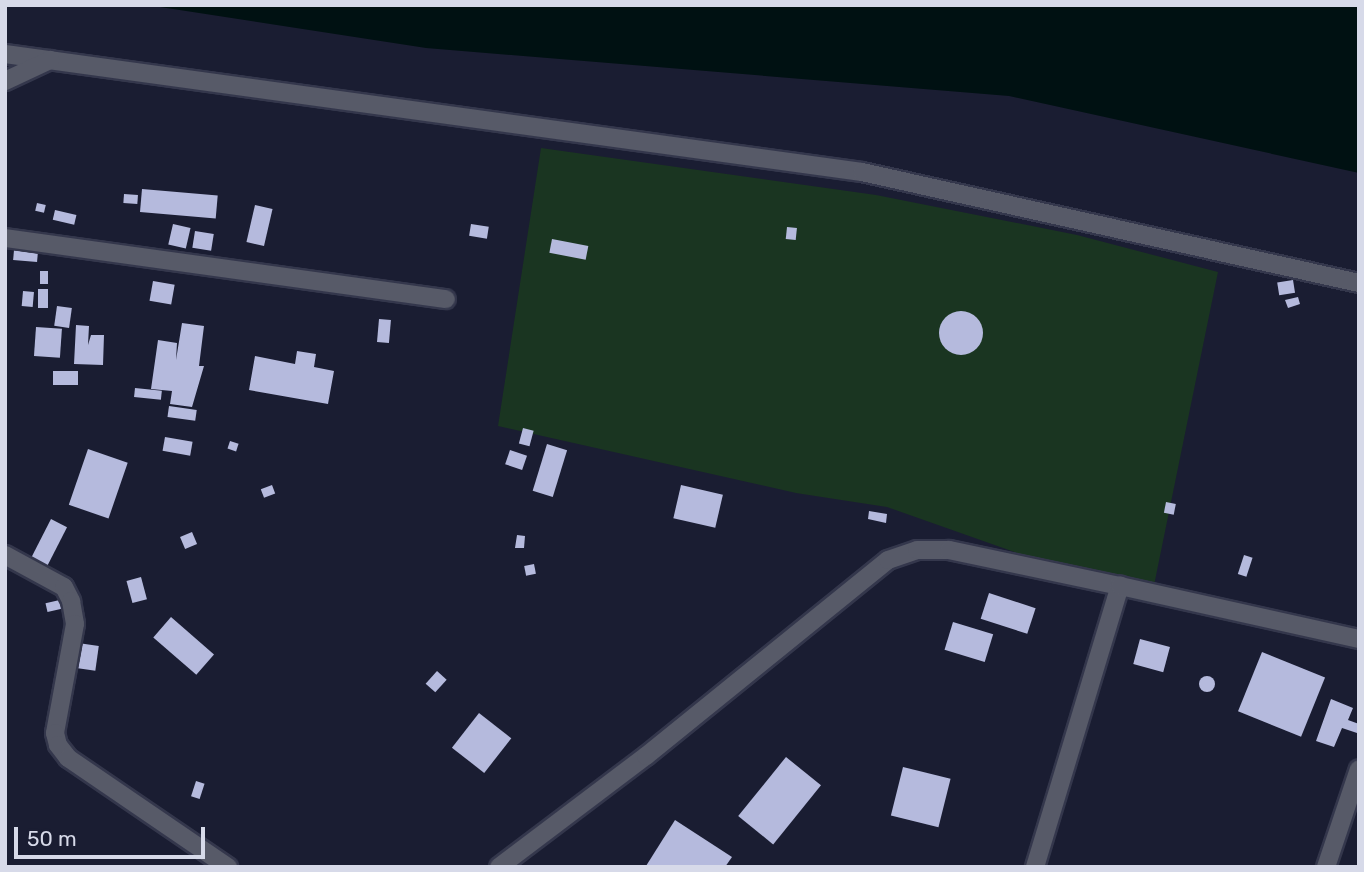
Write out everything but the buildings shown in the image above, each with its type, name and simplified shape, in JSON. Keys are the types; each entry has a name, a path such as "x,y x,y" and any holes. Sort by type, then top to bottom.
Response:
{"street":[{"path":"5,54 862,172 1359,283"},
{"path":"5,81 50,60"},
{"path":"5,238 446,299"},
{"path":"499,867 646,755 888,560 916,550 949,550 1359,639"},
{"path":"5,555 64,587 71,601 75,624 55,733 58,746 68,758 228,867"},
{"path":"1035,867 1120,586"},
{"path":"1326,867 1359,769"}],"green space":[{"path":"541,148 876,195 1077,235 1218,272 1151,600 887,507 796,493 498,426"}],"shaded area":[{"path":"147,5 1359,5 1359,173 1009,96 426,48"}]}
